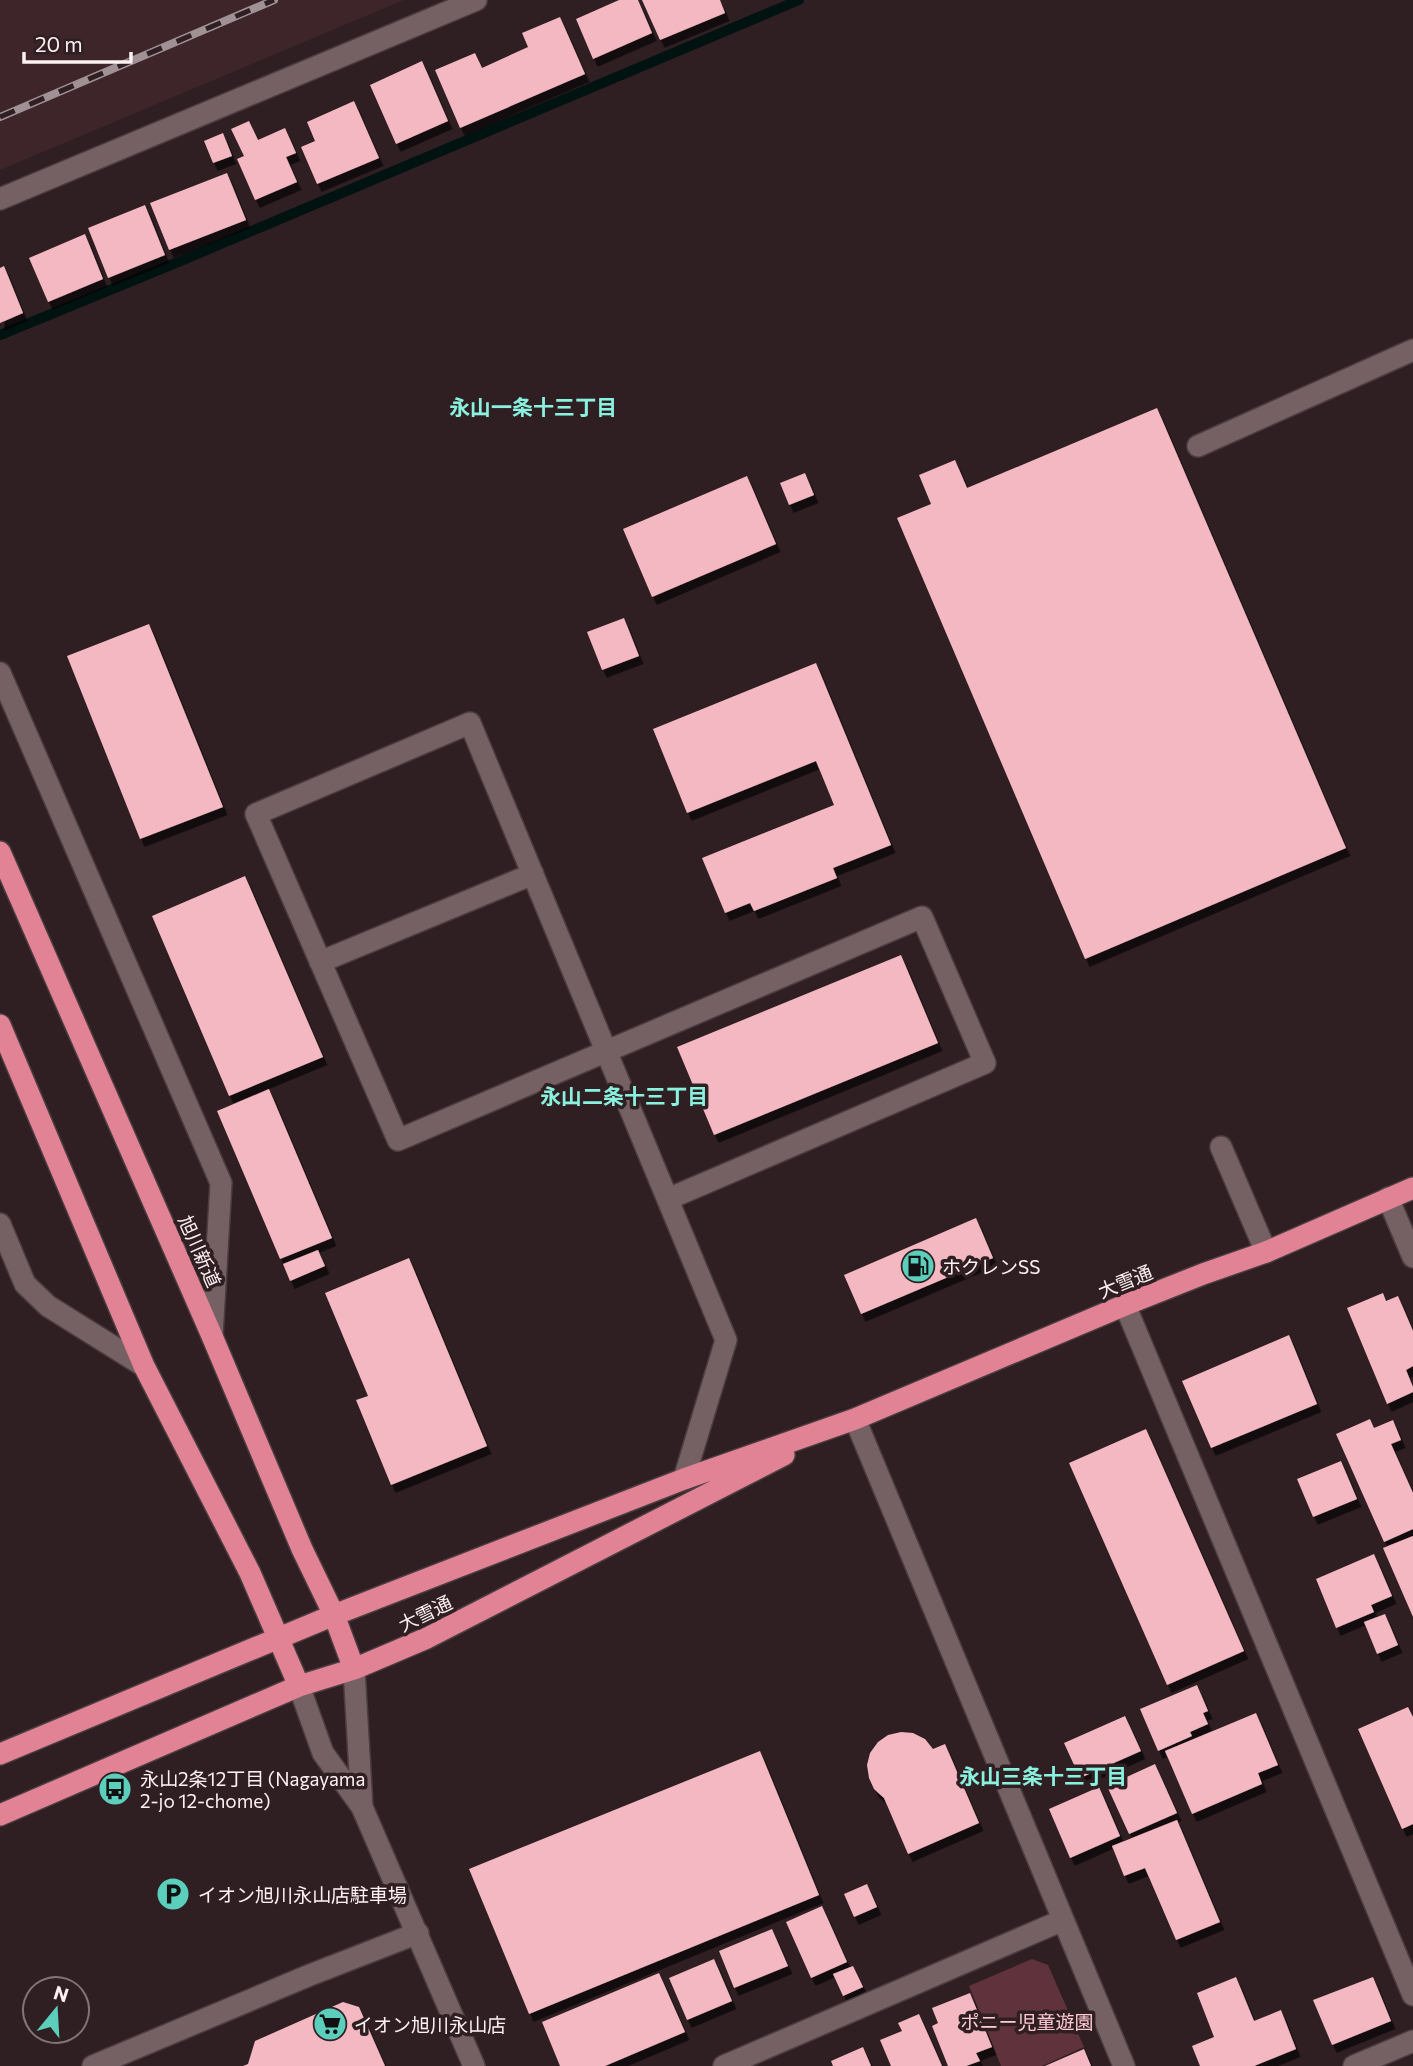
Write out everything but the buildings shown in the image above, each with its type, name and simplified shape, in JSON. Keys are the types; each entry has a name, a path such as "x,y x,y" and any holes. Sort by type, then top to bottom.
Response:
{"highway":[{"name":"旭川新道","path":"0,852 212,1336 302,1549 334,1615 354,1669"},
{"path":"0,1025 144,1366 250,1573 299,1686"},
{"name":"大雪通","path":"0,1755 334,1615 684,1479 855,1419 1125,1305 1266,1252 1413,1188"},
{"name":"大雪通","path":"0,1815 299,1686 354,1669 426,1639 855,1419"}],"street":[{"path":"0,199 476,0"},
{"path":"1198,446 1413,350"},
{"path":"0,673 221,1183 212,1336"},
{"path":"668,1199 985,1063 922,917 606,1052 398,1140 256,814 470,723 606,1052 726,1340 684,1479"},
{"path":"320,962 533,874"},
{"path":"1221,1147 1266,1252"},
{"path":"1388,1198 1413,1257"},
{"path":"0,1224 25,1284 48,1306 144,1366"},
{"path":"1125,1305 1413,1995"},
{"path":"855,1419 1124,2066"},
{"path":"354,1669 362,1807"},
{"path":"299,1686 323,1753 362,1807 474,2066"},
{"path":"724,2066 1063,1920"},
{"path":"93,2066 418,1933"},
{"path":"1354,2066 1413,2041"}],"shaded area":[{"path":"0,0 404,0 0,170"}],"green space":[{"name":"ポニー児童遊園","path":"1032,1959 1048,1965 1084,2047 1042,2066 1001,2066 969,1986"}],"waterway":[{"path":"0,335 799,0"}],"railway":[{"path":"0,117 274,0"}],"place":[{"name":"ホクレンSS","path":"918,1266"},
{"name":"永山2条12丁目 (Nagayama 2-jo 12-chome)","path":"115,1789"},
{"name":"イオン旭川永山店駐車場","path":"173,1894"},
{"name":"イオン旭川永山店","path":"330,2024"}],"district":[{"name":"永山一条十三丁目","path":"533,406"},
{"name":"永山二条十三丁目","path":"624,1095"},
{"name":"永山三条十三丁目","path":"1043,1775"}]}
